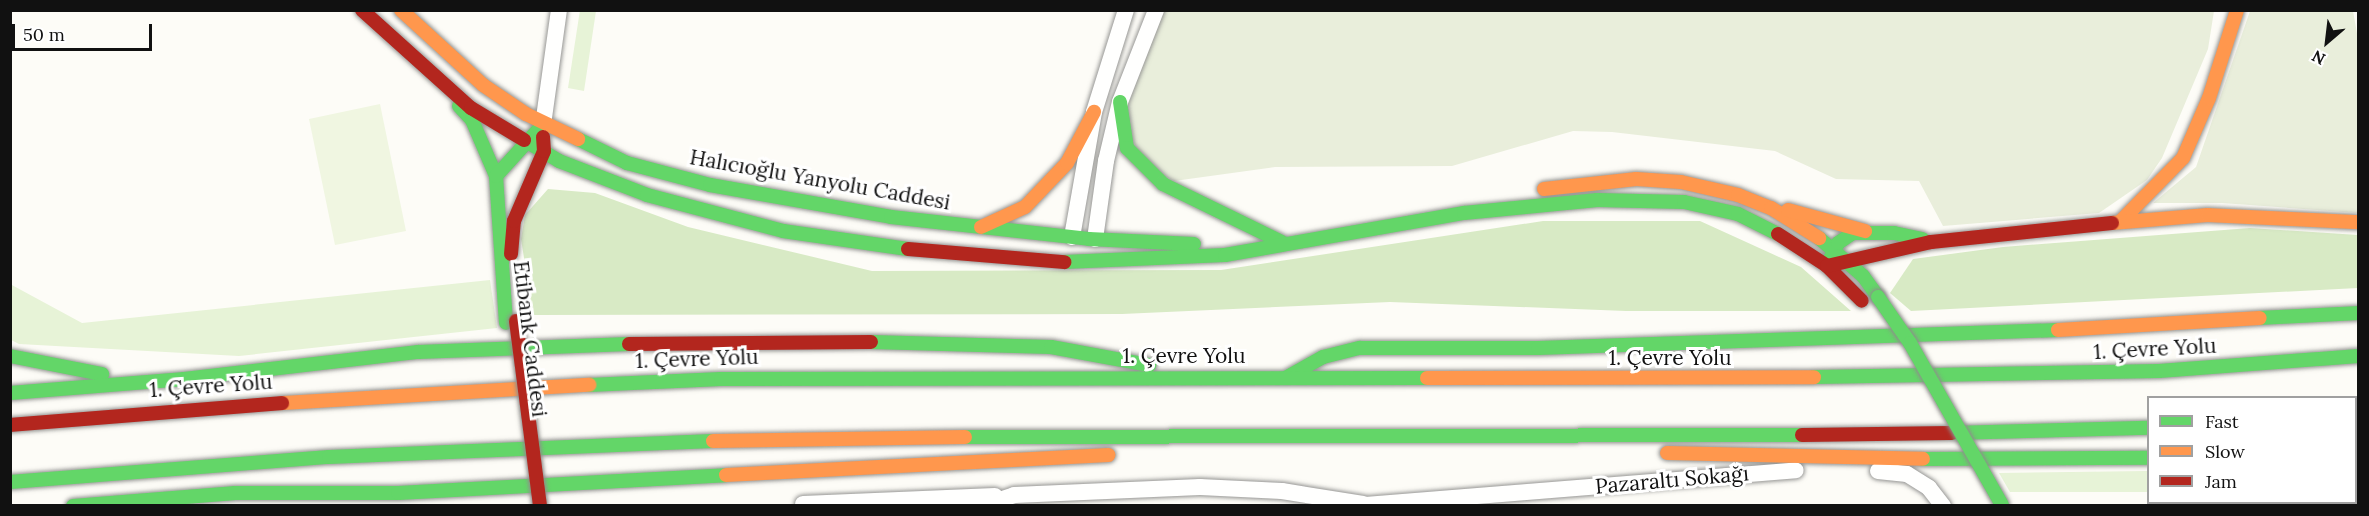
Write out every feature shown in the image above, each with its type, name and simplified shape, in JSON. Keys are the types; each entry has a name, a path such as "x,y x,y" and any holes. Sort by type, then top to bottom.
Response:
{"main road":[{"name":"Halıcıoğlu Yanyolu Caddesi","path":"362,10 435,80 471,108 576,168 646,195 725,218 783,231 943,254 1045,263 1159,260 1225,255 1282,242 1464,213"},
{"name":"Halıcıoğlu Yanyolu Caddesi","path":"401,10 483,85 543,125 627,163 710,185 891,217 1072,237 1209,244 1282,242"},
{"path":"2120,222 2183,158 2209,98 2237,10"},
{"name":"Etibank Caddesi","path":"435,80 472,120 496,176 531,506"},
{"path":"1120,102 1127,148 1164,184 1282,242"},
{"path":"981,227 1025,207 1067,163 1094,112"},
{"path":"496,176 524,140 543,125"},
{"path":"543,125 544,151"},
{"name":"Etibank Caddesi","path":"540,506 511,322 511,241 517,209 544,151"},
{"path":"529,186 576,168"},
{"path":"1464,213 1539,190 1636,179 1715,188 1771,208 1865,231 1910,235 1931,242"},
{"path":"2150,191 2151,207 2164,219"},
{"path":"1464,213 1597,200 1684,201 1759,224 1827,266 1862,301 1899,354 1967,475"},
{"path":"1771,208 1834,248 1849,261 1878,297 1910,343 2002,505"},
{"path":"1827,266 1931,242 2120,222 2208,215 2358,222"},
{"path":"1827,266 1834,248 1845,237 1865,231"},
{"path":"1878,297 1883,275 1897,248"},
{"path":"1285,378 1323,357 1360,348 1538,348 1958,335 2358,313"},
{"path":"10,393 418,352 537,345 856,342 1051,347 1104,354 1182,377"},
{"path":"10,356 48,366 117,376 222,373"},
{"name":"1. Çevre Yolu","path":"10,425 340,398 553,385 721,379 2042,375 2358,356"},
{"path":"10,482 329,456 633,442 889,436 1874,435 2147,428"},
{"path":"1552,435 1589,447 1623,451"},
{"path":"1145,452 1233,436"},
{"path":"1656,453 1917,459 2147,458"},
{"path":"73,506 235,493 409,492 1123,454"},
{"path":"237,506 293,493"}],"street":[{"path":"543,125 559,10"},
{"path":"1072,237 1094,112 1126,10"},
{"path":"1095,239 1106,162 1120,102 1156,10"},
{"name":"Pazaraltı Sokağı","path":"800,505 895,503 1014,495 1233,489 1282,491 1358,505 1681,482 1776,470 1841,470 1907,474 1929,488 1943,506"},
{"path":"1233,489 1240,506"},
{"path":"981,506 1014,495"}],"green space":[{"path":"580,10 596,11 584,91 568,88"},
{"path":"1164,11 2214,11 2208,49 2162,158 2147,180 2099,213 1943,226 1919,181 1836,179 1775,151 1612,132 1573,131 1452,166 1275,167 1174,181 1147,167 1122,120"},
{"path":"2250,11 2353,11 2358,39 2358,213 2222,203 2153,203 2196,167"},
{"path":"380,104 406,231 335,245 309,119"},
{"path":"548,189 595,193 688,227 872,271 1221,270 1543,221 1700,221 1801,267 1851,311 1626,311 1390,302 1122,314 533,315 521,239 525,215"},
{"path":"2250,228 2358,235 2358,288 1911,311 1890,293 1913,259 2003,247"},
{"path":"490,280 497,328 239,356 19,344 11,340 10,284 82,323"},
{"path":"2147,471 2147,492 2010,492 1999,473"}],"traffic: fast":[{"path":"1120,102 1127,148 1163,184 1282,242"},
{"path":"459,106 472,120 496,176 506,323"},
{"path":"496,176 537,131"},
{"path":"578,139 627,163 710,185 891,217 1089,239 1194,244"},
{"path":"524,140 559,161 647,195 783,231 908,249"},
{"path":"1064,262 1225,255 1464,213 1597,200 1684,202 1738,214 1778,234"},
{"path":"1829,261 1838,243 1853,233 1894,233 1922,239"},
{"path":"1819,238 1863,276 1878,297"},
{"path":"1878,297 1910,343 2002,505"},
{"path":"2260,318 2358,313"},
{"path":"1287,377 1323,357 1360,348 1538,348 2058,330"},
{"path":"871,342 1051,347 1149,365"},
{"path":"10,393 184,379 418,352 629,344"},
{"path":"10,356 102,374"},
{"path":"1814,377 2159,371 2358,356"},
{"path":"589,385 721,379 1427,378"},
{"path":"1952,433 2147,428"},
{"path":"965,437 1802,435"},
{"path":"10,482 329,457 713,441"},
{"path":"1923,459 2147,458"},
{"path":"73,506 235,493 398,493 726,475"}],"traffic: slow":[{"path":"401,10 483,85 526,114 578,139"},
{"path":"2120,222 2183,158 2209,98 2237,10"},
{"path":"981,227 1025,207 1067,163 1094,112"},
{"path":"1544,189 1636,179 1681,182 1738,195 1771,208 1819,238"},
{"path":"1788,210 1865,231"},
{"path":"2112,223 2208,215 2358,222"},
{"path":"2058,330 2260,318"},
{"path":"1427,378 1814,377"},
{"path":"282,403 589,385"},
{"path":"713,441 965,437"},
{"path":"1667,453 1923,459"},
{"path":"726,475 1108,455"}],"traffic: jam":[{"path":"362,10 471,108 524,140"},
{"path":"511,254 514,221 544,151 543,137"},
{"path":"1827,266 1931,242 2112,223"},
{"path":"1778,234 1827,266 1862,301"},
{"path":"908,249 1064,262"},
{"path":"516,321 540,506"},
{"path":"629,344 871,342"},
{"path":"10,425 282,403"},
{"path":"1802,435 1952,433"}]}
